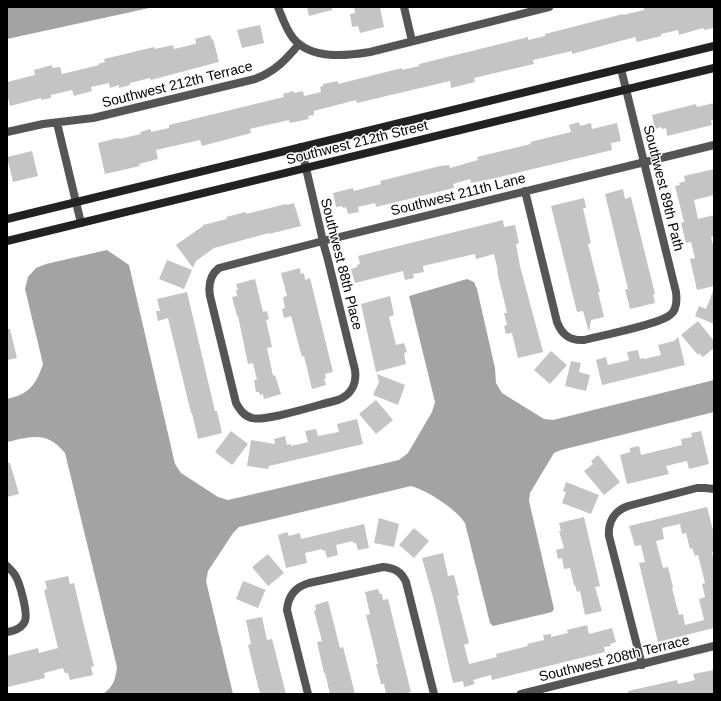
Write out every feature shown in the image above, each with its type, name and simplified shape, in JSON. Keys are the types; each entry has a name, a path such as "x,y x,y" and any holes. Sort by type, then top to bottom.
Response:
{"street":[{"path":"278,7 288,30 299,44 323,53 337,56 347,56 370,52 549,7"},
{"path":"404,7 412,41"},
{"name":"Southwest 212th Terrace","path":"7,132 32,126 93,118 255,79 266,75 282,64 299,44"},
{"name":"Southwest 212th Street","path":"7,219 714,46"},
{"name":"Southwest 212th Street","path":"7,241 714,68"},
{"name":"Southwest 89th Path","path":"526,191 557,322 565,335 571,339 584,340 661,321 672,313 676,306 676,292 622,69"},
{"path":"57,123 81,223"},
{"name":"Southwest 211th Lane","path":"247,416 238,406 233,391 210,296 209,283 212,276 219,268 225,265 714,145"},
{"name":"Southwest 88th Place","path":"247,416 256,419 266,418 338,400 347,395 353,388 356,379 300,147"},
{"path":"642,665 609,536 612,517 621,509 634,504 701,488 714,489"},
{"path":"7,566 18,580 25,607 26,618 22,626 7,632"},
{"path":"308,694 287,610 290,596 298,588 309,583 378,567 391,568 401,573 408,585 434,694"},
{"name":"Southwest 208th Terrace","path":"521,694 714,646"}],"shaded area":[{"path":"7,7 154,7 7,39"},
{"path":"107,250 129,265 175,464 181,473 218,497 228,500 399,460 408,453 432,412 435,402 409,296 467,279 474,282 477,289 495,368 496,383 502,393 544,419 553,420 714,380 714,412 554,453 530,493 529,501 554,609 552,612 493,626 490,623 465,523 461,517 441,501 418,488 411,486 239,527 233,533 208,571 206,581 233,694 103,694 110,688 116,676 117,667 65,453 59,446 46,438 31,437 7,442 7,399 15,397 31,388 38,378 43,364 25,289 28,277 36,268 46,264"}],"building":[{"path":"307,7 332,7 332,10 309,16"},
{"path":"354,7 380,7 384,27 360,33 358,26 352,27 350,14 355,13"},
{"path":"714,7 714,28 704,30 703,28 679,35 678,30 637,42 635,37 572,54 572,51 533,60 534,64 474,78 475,82 451,88 450,81 357,103 356,100 314,111 314,115 308,116 309,119 290,123 289,120 250,129 251,133 202,146 200,140 156,150 158,159 139,164 140,166 105,174 98,143 141,134 140,132 151,129 151,132 169,128 169,125 284,97 283,94 293,91 294,93 303,91 304,96 321,92 320,87 323,86 323,84 338,81 338,84 402,68 402,70 419,66 419,64 528,37 528,40 545,36 545,34 644,10 644,8"},
{"path":"260,25 264,43 242,48 237,30"},
{"path":"210,35 212,40 213,39 219,62 151,80 150,78 130,83 130,85 119,88 119,85 110,88 109,83 91,87 92,91 74,96 72,90 51,95 51,98 41,100 41,98 10,106 7,93 7,82 35,75 34,70 52,65 52,68 60,67 62,74 99,65 98,64 105,62 104,59 154,47 155,49 173,45 174,49 195,44 195,39"},
{"path":"714,103 714,120 711,120 712,125 667,136 666,128 662,129 661,127 655,129 652,115 696,104 697,107"},
{"path":"579,122 580,126 591,123 592,129 617,123 621,141 611,143 612,150 496,178 471,183 470,179 453,184 454,188 376,207 375,203 358,207 359,212 348,214 346,207 336,207 333,193 353,188 354,191 381,184 380,181 440,166 449,165 450,168 478,160 477,157 531,144 530,142 571,132 569,125"},
{"path":"32,151 38,176 13,182 7,157"},
{"path":"714,169 714,195 694,200 698,219 714,215 714,236 711,237 714,249 714,286 697,290 690,259 695,258 691,242 686,243 681,223 684,222 675,186 680,185 679,183 685,181 684,176"},
{"path":"623,189 625,199 631,197 655,294 653,294 655,303 630,309 625,289 628,289 605,194"},
{"path":"584,198 586,208 583,208 591,243 588,244 600,292 598,292 604,317 591,320 589,332 583,311 577,312 551,206"},
{"path":"294,203 301,226 214,248 196,261 193,268 176,245 203,225 227,219 226,217 246,212 246,214"},
{"path":"503,220 504,227 515,225 519,243 516,244 520,266 543,352 518,358 512,333 506,334 504,326 507,325 504,313 507,313 494,254 476,259 475,254 423,266 424,272 413,274 414,278 405,280 403,271 355,283 351,269 360,264 358,256"},
{"path":"167,260 192,270 184,289 159,279"},
{"path":"300,268 301,274 304,273 305,280 310,278 333,372 325,374 326,379 324,379 326,385 312,389 304,356 302,357 291,316 284,318 282,309 285,308 283,297 287,296 281,273"},
{"path":"255,279 263,312 267,311 269,319 266,320 272,347 267,348 273,376 275,375 281,394 264,399 263,394 260,395 259,392 256,392 254,380 257,380 253,363 248,364 238,316 232,297 237,296 236,290 238,290 236,284"},
{"path":"713,291 714,324 695,316 699,306 706,309"},
{"path":"187,292 215,411 217,411 222,433 198,439 168,318 158,321 156,311 160,311 157,299"},
{"path":"390,296 394,315 389,317 396,345 404,343 407,352 404,353 406,364 376,372 361,304"},
{"path":"698,321 714,341 714,348 703,357 699,353 698,355 681,335"},
{"path":"7,329 10,329 17,358 7,360"},
{"path":"678,337 685,365 602,385 596,360 606,357 608,365 629,360 627,352 638,350 640,359 661,355 658,345 674,341"},
{"path":"551,351 567,365 550,384 534,370"},
{"path":"571,361 581,363 579,372 590,375 586,391 565,386"},
{"path":"377,374 405,385 398,405 373,395 379,382"},
{"path":"376,400 393,420 376,434 359,414"},
{"path":"357,419 363,444 269,466 268,469 247,466 251,440 275,444 274,439 285,436 287,445 291,444 291,446 308,442 305,431 316,429 318,436 339,432 337,424"},
{"path":"231,431 248,444 232,465 215,452"},
{"path":"701,431 709,464 689,469 687,461 666,466 669,474 627,484 620,455 630,452 630,448 639,446 641,455 682,445 681,439 692,437 691,433"},
{"path":"598,455 620,482 604,495 584,471 593,464 591,461"},
{"path":"7,463 10,463 19,494 7,497"},
{"path":"566,482 599,495 591,514 562,503 566,492 563,491"},
{"path":"707,507 714,534 714,552 712,552 714,561 714,628 658,642 639,563 645,562 641,545 635,546 629,526","holes":["680,524 682,534 686,533 690,549 692,548 695,556 698,555 705,583 702,584 705,597 699,599 704,620 685,625 683,614 679,615 668,567 663,568 656,541 664,539 662,528"]},
{"path":"584,517 600,586 595,587 602,611 585,615 580,591 577,592 570,568 564,569 562,558 558,559 556,550 564,548 559,531 561,531 559,523"},
{"path":"379,518 399,524 394,547 374,543"},
{"path":"364,524 369,548 358,550 356,543 353,543 353,541 336,545 338,555 327,558 325,550 322,551 322,549 305,553 307,563 286,568 278,535 287,532 289,536 300,533 301,539"},
{"path":"414,528 429,541 414,558 399,545"},
{"path":"443,553 448,576 454,575 459,595 457,596 469,643 464,645 469,664 497,657 496,654 528,646 527,644 544,640 543,635 551,634 551,637 568,633 567,630 587,625 589,634 612,628 616,642 610,644 611,646 604,647 605,652 492,680 491,675 473,680 475,684 464,687 463,681 453,683 434,601 422,558"},
{"path":"268,554 284,573 268,586 252,567"},
{"path":"68,576 70,584 74,583 94,666 91,667 93,675 70,680 68,673 65,673 63,668 44,673 45,678 8,687 7,656 38,648 39,653 58,648 44,590 47,589 45,581"},
{"path":"243,581 266,590 258,608 236,599"},
{"path":"378,589 380,594 382,594 383,600 388,599 411,692 402,694 386,694 384,684 381,684 376,664 378,664 366,615 370,614 365,592"},
{"path":"328,601 340,648 343,647 355,694 330,694 317,642 322,641 314,611 316,610 315,605"},
{"path":"262,617 267,640 272,639 286,694 260,694 248,645 251,644 246,620"},
{"path":"714,670 714,694 628,694 628,691 677,680 678,684 695,680 693,674"}]}
